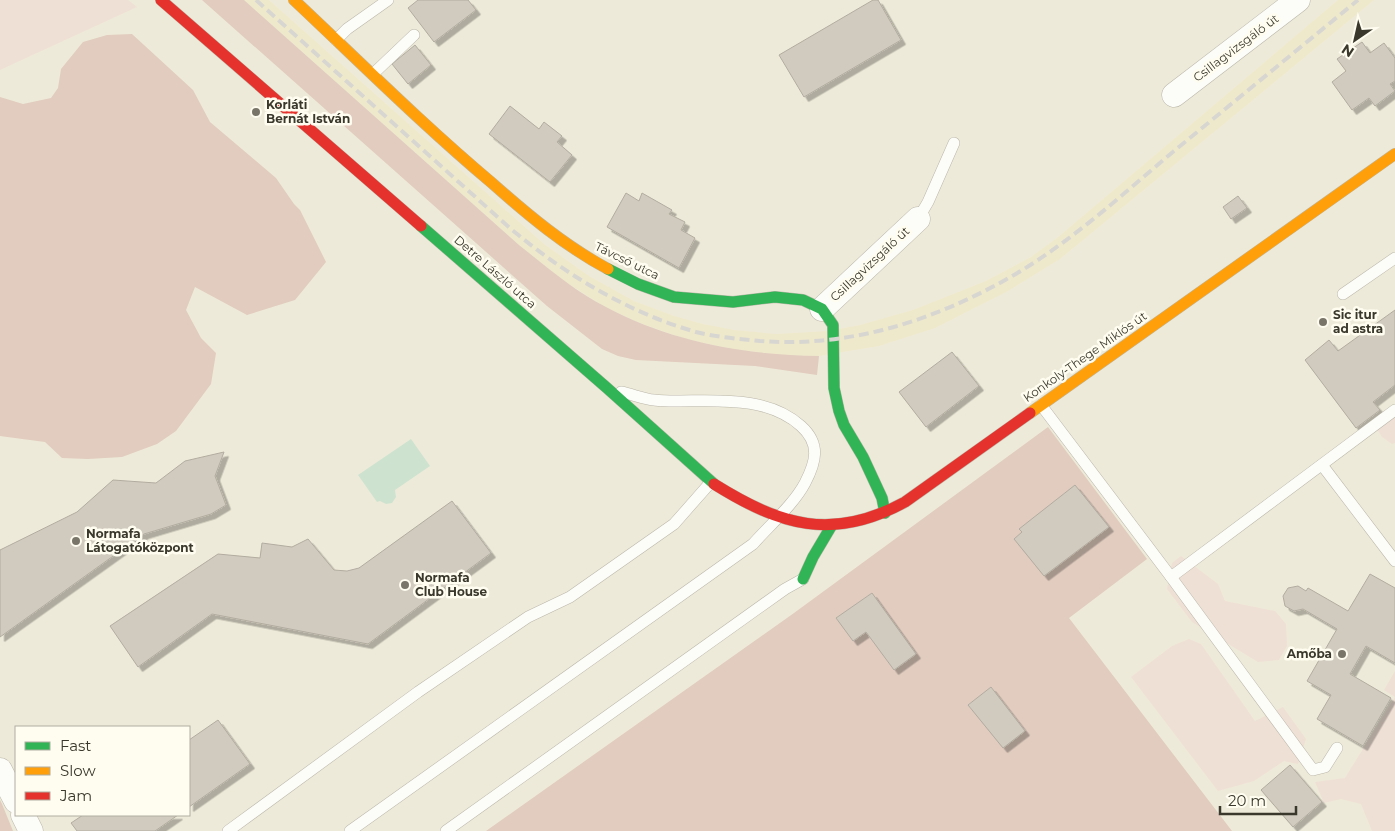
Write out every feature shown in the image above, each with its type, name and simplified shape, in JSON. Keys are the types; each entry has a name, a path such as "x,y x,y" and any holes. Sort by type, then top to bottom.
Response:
{"street":[{"name":"Detre László utca","path":"162,0 607,388 711,482 745,503 777,516 808,523 832,525"},
{"name":"Távcső utca","path":"294,0 440,139 563,242 599,264 638,284 674,297 733,302 775,296 803,300 822,309"},
{"name":"Csillagvizsgáló út","path":"1174,96 1298,0"},
{"name":"Konkoly-Thege Miklós út","path":"832,525 858,522 884,513 905,502 1395,154"},
{"name":"Csillagvizsgáló út","path":"822,309 918,219"},
{"path":"822,309 833,325 834,388 839,411 844,425 863,457 882,498 884,513"},
{"path":"803,579 813,557 832,525"},
{"path":"0,770 15,799"},
{"path":"24,816 31,831"}],"lane":[{"path":"336,40 388,0"},
{"path":"373,74 414,35"},
{"path":"918,219 928,202 954,143"},
{"path":"1343,294 1395,258"},
{"path":"350,831 753,544 804,486 812,469 816,450 808,433 793,419 773,408 734,402 655,400 607,388"},
{"path":"1040,405 1171,577 1313,770 1325,767 1337,748"},
{"path":"1171,577 1395,410"},
{"path":"1322,465 1395,561"},
{"path":"228,831 418,692 528,617 570,597 674,524 711,482"},
{"path":"446,831 785,589 803,579"}],"shaded area":[{"path":"0,0 128,0 137,7 0,70"},
{"path":"202,0 244,0 519,245 594,301 631,319 683,338 764,353 819,356 817,375 755,366 636,360 618,356 602,349 547,306"},
{"path":"244,0 269,0 544,244 589,276 634,301 674,316 734,330 776,334 828,331 860,325 913,310 986,281 1031,257 1057,238 1338,0 1374,0 1060,259 1008,291 935,328 879,346 819,356 786,356 730,349 682,338 637,322 605,307 564,281 519,245"},
{"path":"132,34 193,90 210,122 276,178 300,210 326,262 295,300 247,315 195,287 186,310 201,338 216,353 211,384 176,431 157,444 122,457 62,458 45,442 0,436 0,97 23,104 51,98 58,88 61,69 83,42 107,35"},
{"path":"1395,416 1395,443 1392,444 1382,437 1377,429"},
{"path":"1048,427 1147,559 1069,618 1232,831 486,831 794,613"},
{"path":"411,439 430,466 395,490 396,497 392,503 377,502 358,475"},
{"path":"1181,556 1218,584 1225,601 1275,611 1286,624 1287,646 1279,660 1258,662 1192,622 1167,589 1172,563"},
{"path":"1189,639 1201,644 1255,721 1283,707 1306,739 1298,764 1284,761 1254,781 1218,791 1131,677 1172,646"},
{"path":"1395,671 1395,697 1384,690"},
{"path":"1395,697 1395,831 1372,831 1361,804 1341,799 1324,803 1315,782 1345,778"},
{"path":"0,800 2,804 13,831 0,831"}],"building":[{"path":"418,0 468,0 476,10 434,42 408,8"},
{"path":"873,0 878,0 901,40 804,97 779,55"},
{"path":"1362,42 1370,53 1384,43 1395,58 1395,81 1390,84 1395,91 1375,106 1369,98 1352,110 1332,82 1346,71 1337,59"},
{"path":"415,45 431,65 408,84 392,64"},
{"path":"510,106 539,129 544,122 562,136 557,142 572,155 550,182 489,134"},
{"path":"626,193 639,201 642,193 672,210 669,214 685,222 681,230 695,238 679,268 607,227"},
{"path":"1238,196 1247,208 1231,219 1223,207"},
{"path":"1395,310 1395,385 1373,402 1380,410 1356,428 1305,360 1329,340 1338,351"},
{"path":"952,352 979,386 926,427 899,392"},
{"name":"Normafa Látogatóközpont","path":"224,452 215,476 226,505 211,514 144,534 0,637 0,550 77,512 113,480 156,483 185,461"},
{"path":"1075,485 1109,527 1044,576 1014,539 1022,532 1019,529"},
{"path":"452,501 491,553 368,644 212,614 138,667 110,626 218,554 260,558 262,543 292,547 308,539 334,570 347,571 359,568"},
{"name":"Amőba","path":"1370,574 1395,588 1395,663 1366,646 1350,674 1391,698 1363,746 1317,719 1331,695 1307,681 1337,629 1303,609 1294,611 1285,606 1283,596 1288,588 1298,586 1306,591 1308,588 1348,611"},
{"path":"872,593 916,654 894,670 866,632 853,641 836,618"},
{"path":"991,687 1025,731 1003,748 968,705"},
{"path":"218,720 250,764 190,806 190,739"},
{"path":"1290,765 1322,802 1293,827 1261,790"},
{"path":"82,816 177,816 155,831 77,831 71,823"}],"railway":[{"path":"256,0 511,229 553,262 576,277 622,303 670,324 696,332 720,337 794,342 827,340 892,328 954,305 1014,275 1035,262 1097,216 1358,0"}],"traffic: fast":[{"path":"421,226 714,484"},
{"path":"608,269 638,284 674,297 733,302 775,297 803,300 822,309 833,325 834,388 839,411 844,425 863,457 882,498 885,513"},
{"path":"803,579 813,557 832,525"}],"traffic: slow":[{"path":"294,0 416,116 519,207 562,240 608,269"},
{"path":"1030,413 1395,154"}],"traffic: jam":[{"path":"161,0 421,226"},
{"path":"714,484 761,510 784,518 830,525 854,522 879,514 905,502 1030,413"}],"place":[{"name":"Korláti Bernát István","path":"256,112"},
{"name":"Sic itur ad astra","path":"1323,322"},
{"name":"Normafa Látogatóközpont","path":"76,541"},
{"name":"Normafa Club House","path":"405,585"},
{"name":"Amőba","path":"1342,654"}]}
